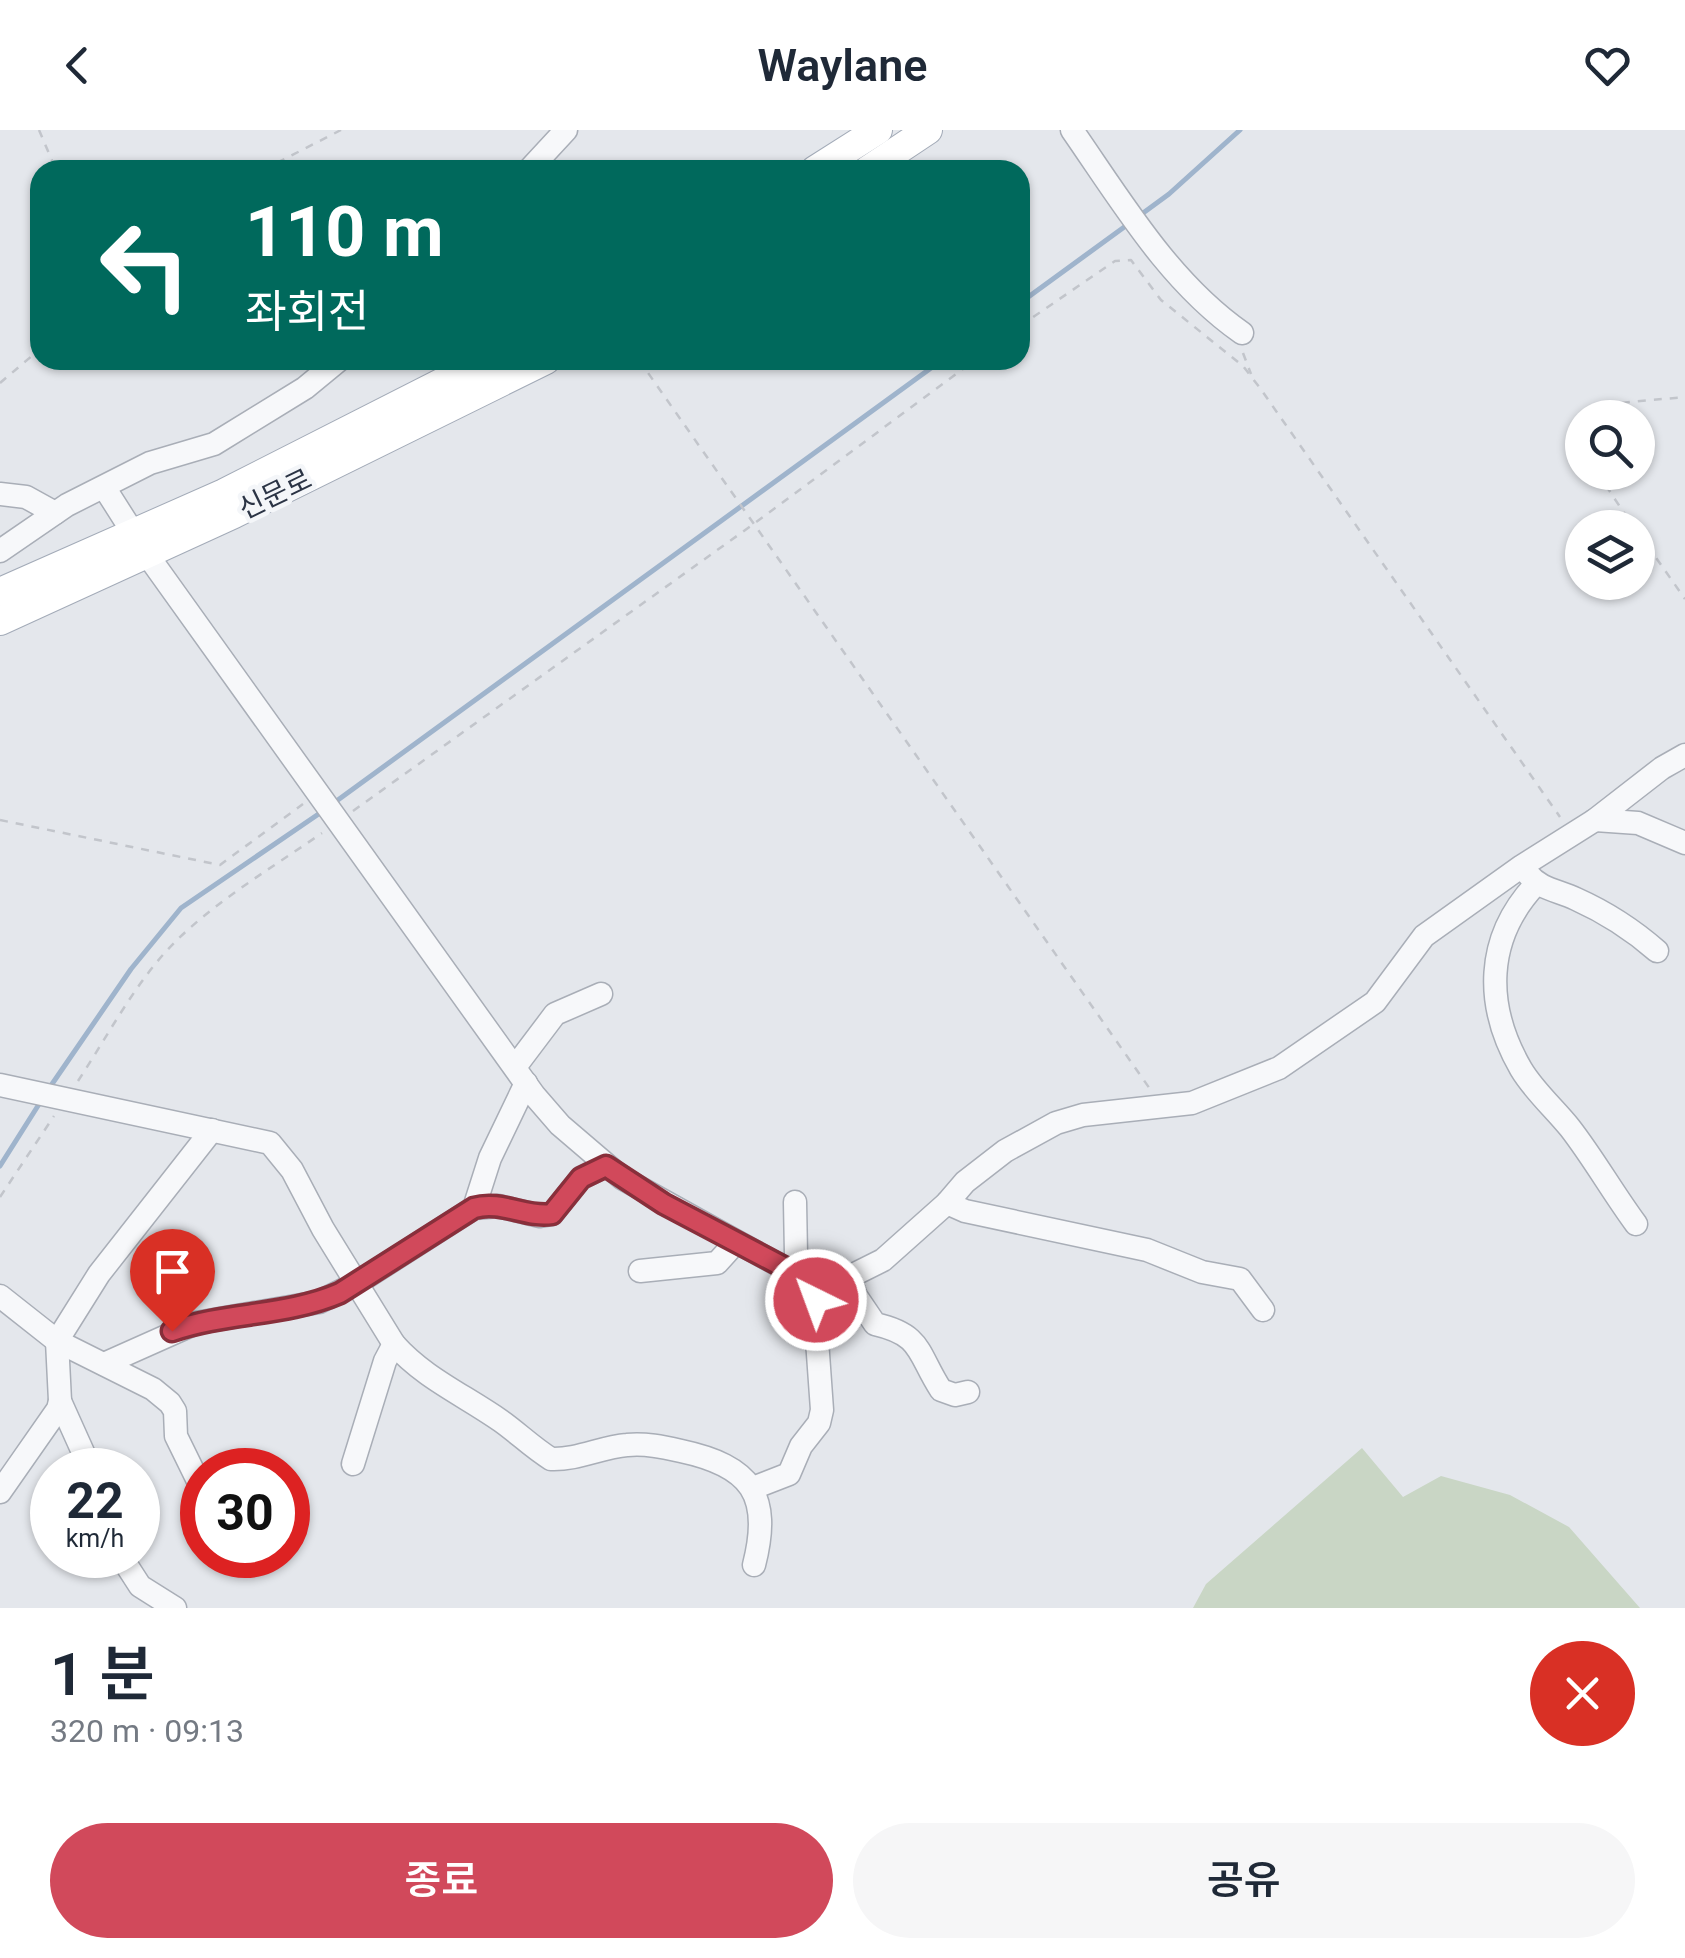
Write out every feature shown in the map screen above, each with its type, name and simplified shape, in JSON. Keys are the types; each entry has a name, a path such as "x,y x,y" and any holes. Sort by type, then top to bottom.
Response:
{"main road":[{"path":"831,160 878,130"},
{"path":"883,160 928,130"},
{"name":"신문로","path":"229,504 468,370"},
{"name":"신문로","path":"0,592 140,543 524,370"},
{"name":"신문로","path":"0,621 140,543"}],"street":[{"path":"538,160 566,130"},
{"path":"1072,130 1158,252 1217,316 1242,333"},
{"path":"0,551 55,513 150,463 214,444 305,388 327,370"},
{"path":"104,487 140,543 560,1126 606,1166 664,1204 821,1284 850,1279 883,1260 965,1182 1005,1152 1056,1122 1215,1096 1262,1076 1345,1025 1374,1002 1424,936 1529,875 1572,835 1685,755"},
{"path":"0,494 26,497 55,513"},
{"path":"1596,820 1638,822 1685,843"},
{"path":"1529,875 1615,919 1657,951"},
{"path":"1529,875 1520,902 1506,925 1494,977 1499,1018 1521,1068 1573,1132 1636,1224"},
{"path":"474,1208 520,1075 546,1021 601,994"},
{"path":"0,1085 270,1143 280,1153 394,1344 423,1372 504,1422 551,1459 648,1444 718,1460 754,1488 760,1522 754,1565"},
{"path":"81,1448 60,1401 57,1342 99,1274 212,1130"},
{"path":"104,1364 196,1323 302,1307 340,1293 474,1208 498,1206 540,1216 552,1214 581,1178 606,1166"},
{"path":"793,1272 795,1202"},
{"path":"947,1203 965,1211 1147,1250 1202,1272 1240,1279 1263,1310"},
{"path":"640,1271 717,1264 736,1242"},
{"path":"850,1279 856,1296 875,1324 903,1330 916,1344 941,1390 954,1395 968,1392"},
{"path":"754,1488 789,1474 801,1446 820,1423 814,1312 821,1284"},
{"path":"0,1296 57,1342 153,1389 170,1403 182,1448"},
{"path":"353,1464 385,1361 394,1344"},
{"path":"0,1492 60,1401"},
{"path":"135,1578 140,1586 175,1608"}],"path":[{"path":"40,130 52,160"},
{"path":"282,160 341,130"},
{"path":"1030,319 1116,261 1131,260 1161,300 1243,366 1572,835"},
{"path":"0,383 30,357"},
{"path":"646,370 1162,1106"},
{"path":"0,820 220,866 329,807 755,523 962,370"},
{"path":"1655,401 1685,398"},
{"path":"1655,557 1685,599"},
{"path":"0,1198 159,960 177,940 249,884 329,807"}],"green space":[{"path":"1362,1448 1403,1497 1441,1476 1510,1495 1569,1527 1640,1608 1193,1608 1206,1584"}],"waterway":[{"path":"1139,216 1240,130"},
{"path":"1030,296 1127,225"},
{"path":"331,805 928,370"},
{"path":"50,1087 131,969 181,908 323,811"},
{"path":"0,1166 41,1101"}],"route":[{"path":"172,1331 196,1323 319,1302 340,1293 474,1208 498,1206 540,1216 552,1214 581,1178 606,1166 664,1204 821,1284 816,1300"}]}
